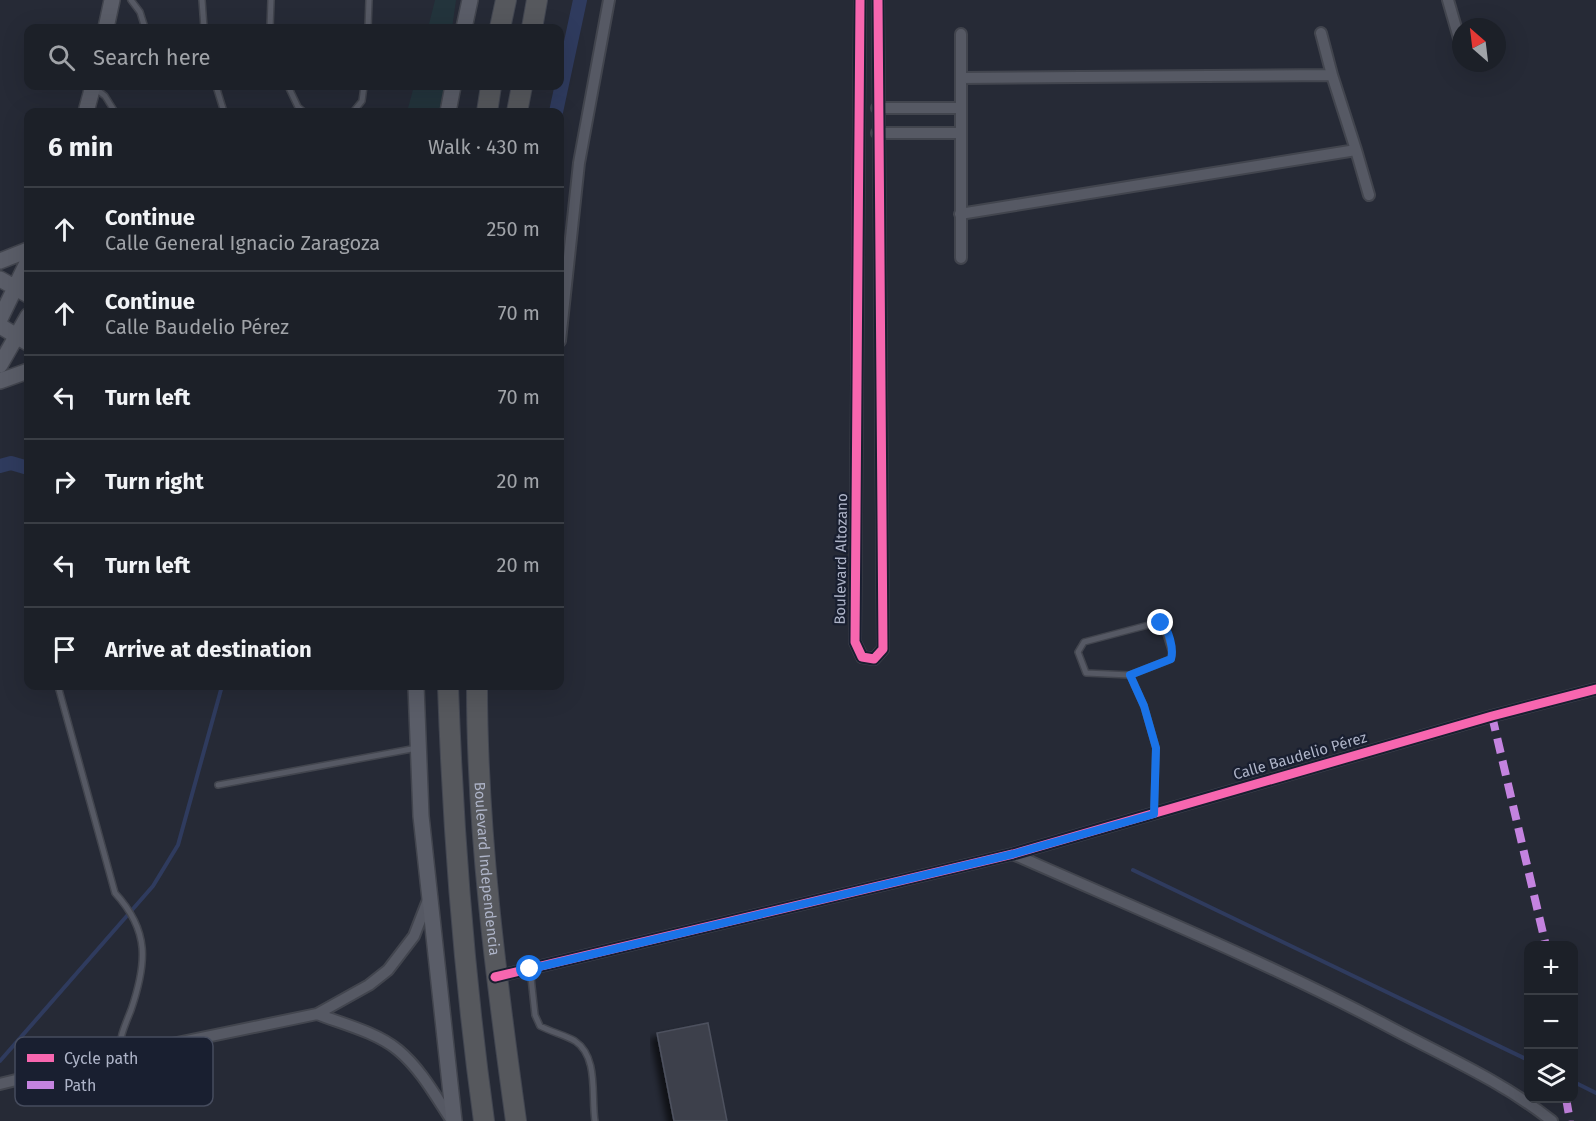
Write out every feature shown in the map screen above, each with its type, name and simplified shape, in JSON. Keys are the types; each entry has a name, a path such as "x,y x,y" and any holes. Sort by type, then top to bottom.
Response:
{"highway":[{"path":"501,24 506,0"},
{"path":"533,24 537,0"},
{"path":"488,108 490,90"},
{"path":"518,108 521,90"},
{"name":"Boulevard Independencia","path":"448,690 456,870 466,982 484,1121"},
{"name":"Boulevard Independencia","path":"477,690 481,806 495,977 516,1121"}],"main road":[{"path":"107,24 112,0"},
{"path":"465,24 470,0"},
{"path":"87,108 92,90"},
{"path":"449,108 452,90"},
{"path":"0,261 24,252"},
{"path":"0,279 23,292 0,318"},
{"path":"0,326 23,340 0,365"},
{"path":"0,381 24,372"},
{"path":"416,690 429,897 453,1121"}],"street":[{"path":"564,304 579,163 609,0"},
{"name":"Boulevard Altozano","path":"860,0 855,642 862,657 874,659 883,649 877,133 878,0"},
{"path":"1448,0 1453,18"},
{"path":"1321,33 1369,195"},
{"path":"961,34 961,258"},
{"path":"961,78 1332,75"},
{"path":"877,108 961,108"},
{"path":"877,133 961,133"},
{"path":"960,214 1356,150"},
{"name":"Calle Baudelio Pérez","path":"495,977 1013,854 1596,689"},
{"path":"1013,854 1222,944 1315,988 1491,1080 1552,1121"},
{"path":"206,1037 317,1014 369,985 388,970 414,936 429,897"},
{"path":"317,1014 376,1037 397,1049 417,1070 453,1121"},
{"path":"0,1084 15,1080"}],"lane":[{"path":"131,0 140,12 144,24"},
{"path":"202,0 204,24"},
{"path":"270,24 271,0"},
{"path":"368,24 369,0"},
{"path":"98,90 112,108"},
{"path":"217,90 223,108"},
{"path":"290,90 299,108"},
{"path":"356,108 362,101 363,90"},
{"path":"1156,623 1163,624 1172,653 1171,659 1130,675 1086,673 1078,652 1079,647 1084,642 1156,623"},
{"path":"1130,675 1144,706 1156,748 1154,814"},
{"path":"59,690 115,893 135,918 144,954 138,989 120,1037"},
{"path":"218,785 418,748"},
{"path":"530,969 535,1015 540,1026 572,1039 580,1045 590,1061 596,1121"}],"shaded area":[{"path":"435,0 456,0 453,24 429,24"},
{"path":"413,90 444,90 441,108 408,108"}],"building":[{"path":"708,1023 727,1121 674,1121 657,1033"}],"waterway":[{"path":"564,75 580,0"},
{"path":"557,108 561,90"},
{"path":"0,466 11,463 24,467"},
{"path":"21,1037 153,886 178,845 221,690"},
{"path":"1133,870 1524,1058"},
{"path":"0,1061 15,1044"},
{"path":"1578,1084 1596,1093"}],"marked path":[{"path":"1492,716 1545,941"},
{"path":"1567,1103 1570,1121"}],"cycle path":[{"path":"860,0 855,642 862,657 874,659 883,649 878,0"},
{"path":"495,977 1013,854 1492,716 1596,689"}],"route":[{"path":"530,969 1013,854 1154,814 1156,748 1144,706 1130,675 1171,659 1172,653 1165,626 1161,623"}]}
